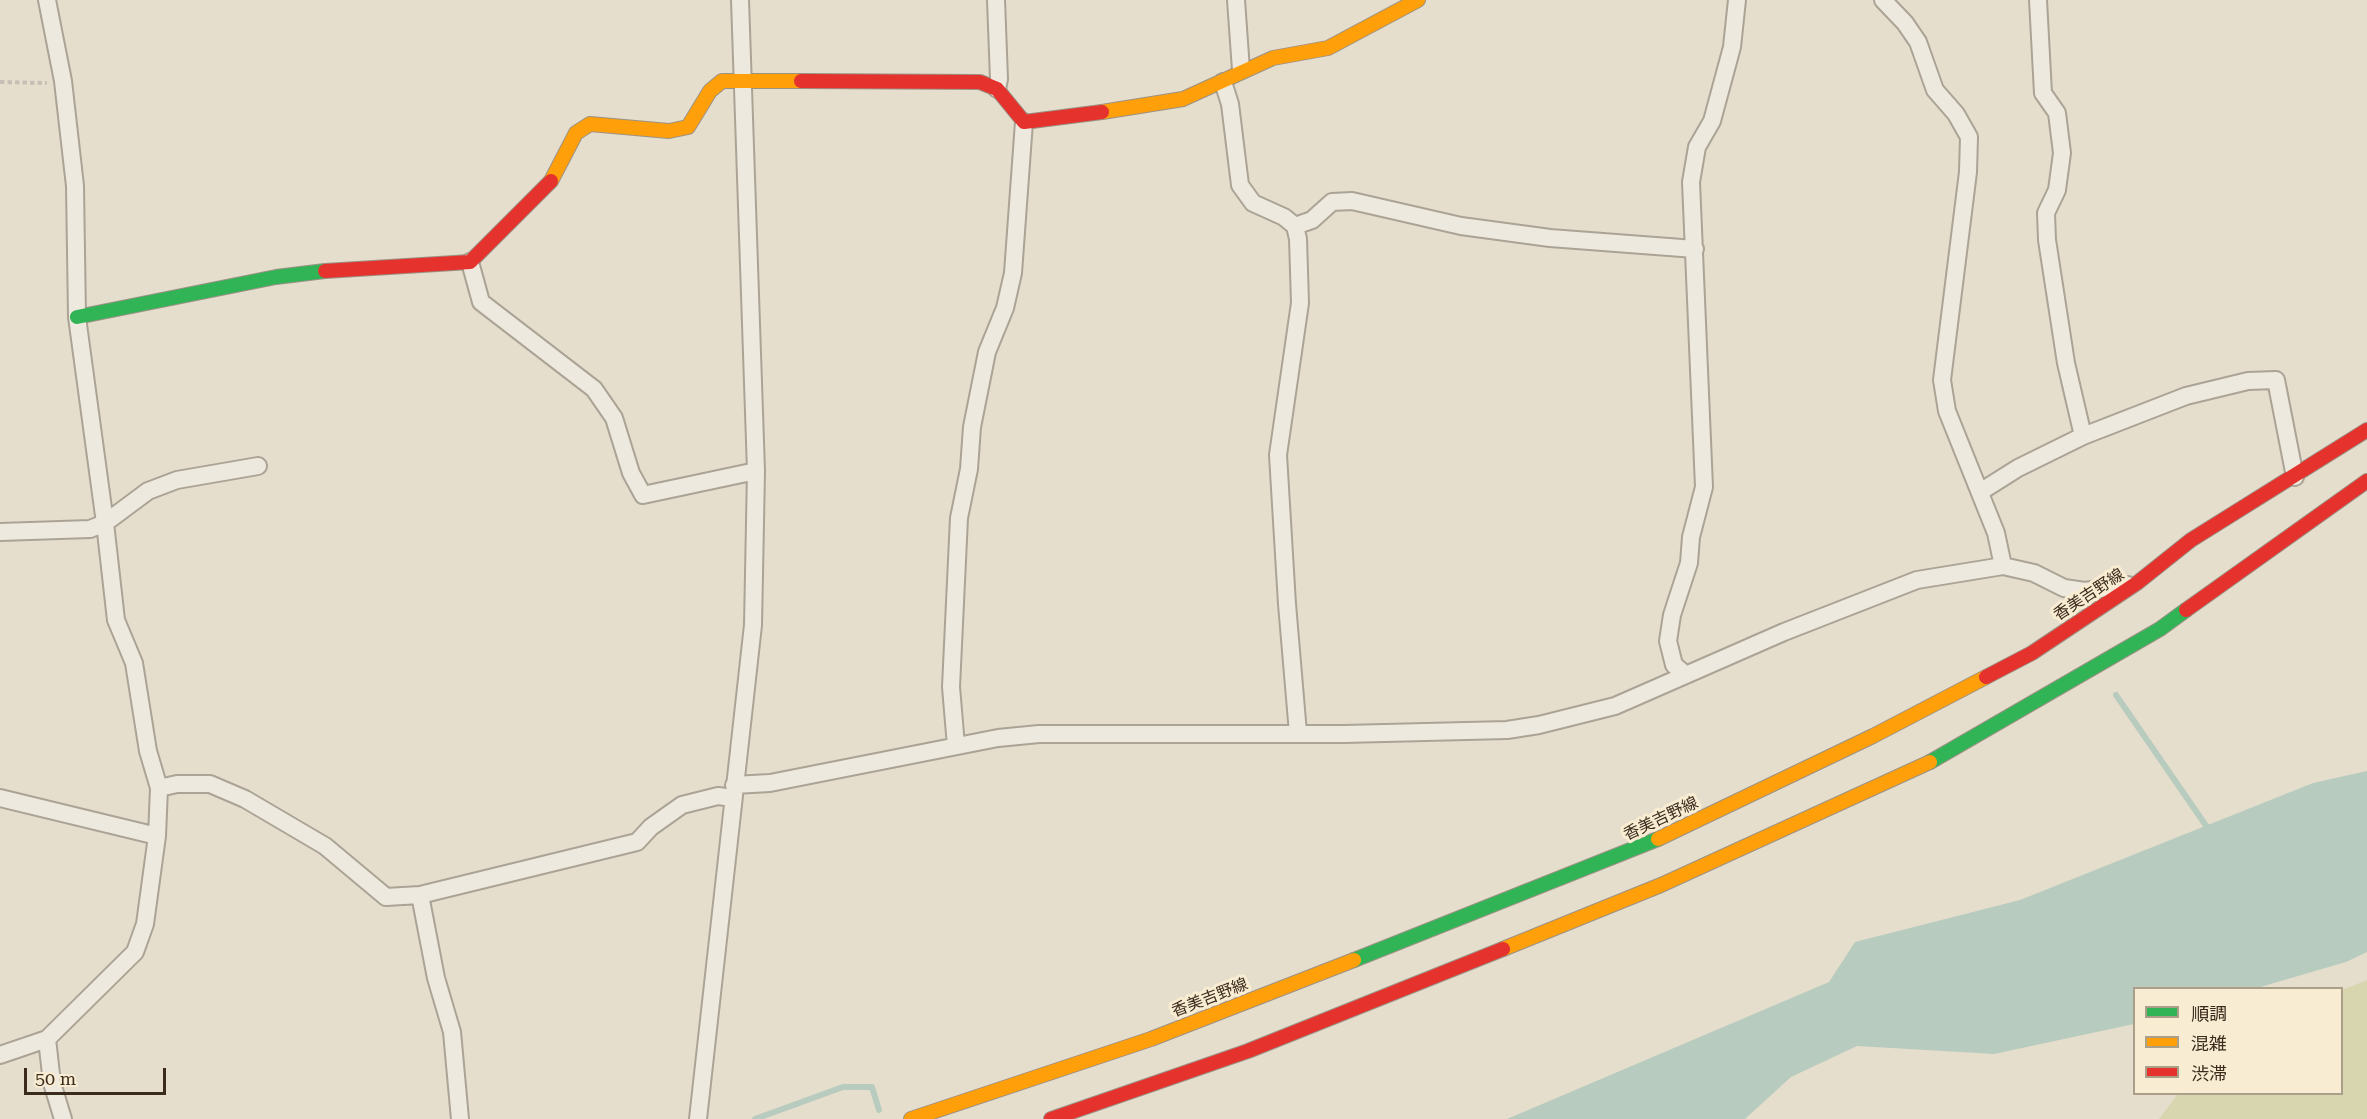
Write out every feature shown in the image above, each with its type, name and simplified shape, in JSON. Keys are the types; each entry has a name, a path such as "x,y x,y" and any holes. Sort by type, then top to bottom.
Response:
{"street":[{"path":"0,1055 47,1039 135,952 145,924 157,836 159,788 148,751 134,663 116,621 77,316 75,186 63,81 47,0"},
{"path":"698,1119 753,625 756,471 740,0"},
{"path":"996,0 999,79 997,89"},
{"path":"1236,0 1241,70"},
{"path":"1024,122 1183,99 1222,82 1241,70 1273,58 1328,48 1418,0"},
{"path":"1686,675 1674,665 1668,641 1672,615 1689,563 1691,537 1704,487 1691,182 1697,147 1712,121 1732,46 1737,0"},
{"path":"1883,0 1905,23 1918,42 1935,90 1956,114 1969,137 1968,172 1942,380 1947,411 1996,533 2003,566"},
{"path":"2038,0 2043,93 2057,113 2062,153 2057,190 2046,213 2048,240 2066,363 2083,436"},
{"path":"77,316 276,278 354,268 470,262 549,185 576,133 590,124 669,131 688,127 710,91 722,81 980,82 997,89 1024,122 1012,273 1005,308 987,352 972,427 969,469 959,518 951,687 956,746"},
{"path":"1222,82 1230,104 1240,185 1253,203 1284,217 1295,226 1300,303 1296,348 1281,420 1278,455 1298,733"},
{"path":"1295,226 1312,220 1332,202 1352,201 1461,226 1550,238 1695,249"},
{"path":"470,262 481,302 594,389 614,418 631,473 643,495 756,471"},
{"path":"1980,492 2018,468 2083,436 2186,396 2248,381 2276,380 2295,477"},
{"name":"香美吉野線","path":"911,1119 1151,1039 1646,845 1873,736 2032,653 2137,583 2191,540 2367,430"},
{"path":"0,532 90,530 105,523 148,491 177,480 258,466"},
{"path":"1051,1119 1248,1051 1661,885 1932,761 2160,629 2367,480"},
{"path":"159,788 177,784 210,784 245,799 325,846 386,897 420,895 637,842 651,827 682,805 733,791 956,746 1038,734 1507,730 1539,725 1615,706 1784,632 1917,580 2003,566 2034,573 2064,588 2085,591 2137,583"},
{"path":"0,798 157,836"},
{"path":"420,895 436,978 452,1032 460,1119"},
{"path":"47,1039 52,1083 63,1119"}],"path":[{"path":"0,82 44,84 63,81"}],"green space":[{"path":"2367,980 2367,1119 2159,1119 2177,1095 2343,1095 2343,990"}],"shaded area":[{"path":"2367,771 2367,952 2346,962 2260,987 2133,987 2133,1024 1994,1054 1857,1046 1791,1077 1745,1119 1507,1119 1829,982 1855,942 2020,900 2313,783"}],"waterway":[{"path":"2116,695 2209,830"},
{"path":"755,1119 843,1087 872,1087 879,1110"}],"traffic: fast":[{"path":"77,317 276,277 325,271"},
{"path":"1930,762 2160,629 2186,610"},
{"path":"1354,960 1658,839"}],"traffic: slow":[{"path":"1102,112 1183,99 1273,58 1328,48 1418,0"},
{"path":"551,181 576,133 590,124 669,131 688,127 710,91 722,81 801,81"},
{"path":"1658,839 1873,736 1986,677"},
{"path":"1503,949 1661,885 1930,762"},
{"path":"911,1119 1151,1039 1354,960"}],"traffic: jam":[{"path":"801,81 980,82 997,89 1024,122 1102,112"},
{"path":"325,271 470,262 551,181"},
{"path":"1986,677 2032,653 2137,583 2191,540 2367,430"},
{"path":"2186,610 2367,481"},
{"path":"1051,1119 1248,1051 1503,949"}]}
